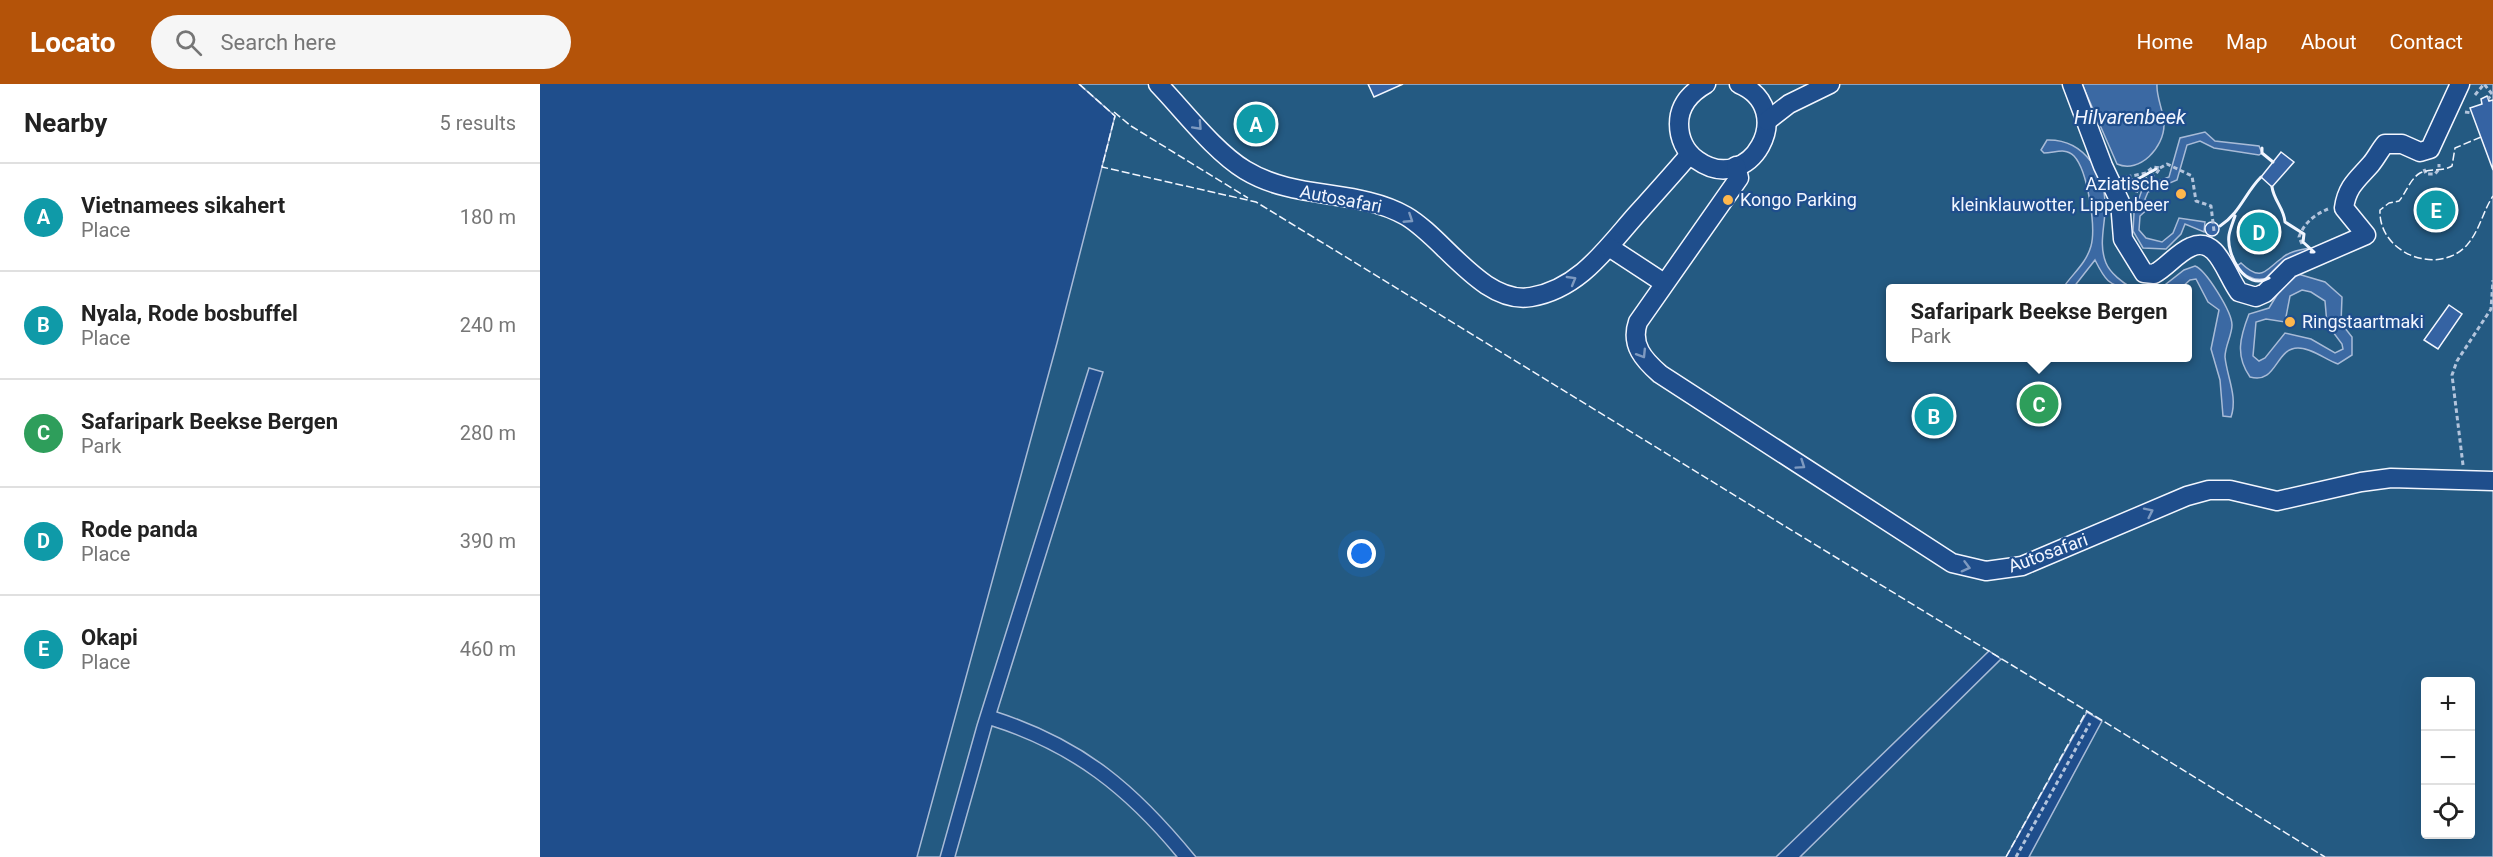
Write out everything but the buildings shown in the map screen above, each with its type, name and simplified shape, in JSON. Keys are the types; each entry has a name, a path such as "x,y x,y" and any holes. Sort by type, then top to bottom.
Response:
{"street":[{"name":"Autosafari","path":"1158,84 1243,169 1281,187 1367,202 1395,210 1426,230 1484,283 1503,295 1521,298 1548,293 1595,263 1690,154"},
{"path":"1706,84 1689,96 1680,113 1679,133 1690,154 1710,167 1736,166 1747,162 1761,147 1767,121 1759,100 1739,84"},
{"path":"1767,121 1789,104 1830,84"},
{"path":"2072,84 2105,171 2120,202 2123,239 2144,273 2154,274 2191,247 2206,244 2212,246 2233,283 2247,296 2256,297 2265,293 2290,268 2366,235 2344,208 2345,198 2360,173 2371,164 2385,144 2402,144 2420,152 2430,149 2460,84"},
{"name":"Autosafari","path":"1736,166 1739,178 1638,322 1636,341 1641,356 1660,374 1942,559 1974,570 1986,571 2022,566 2181,498 2209,490 2230,490 2266,501 2277,501 2376,480 2464,478 2493,481"},
{"path":"1609,247 1664,284"}],"path":[{"path":"2484,84 2492,94 2488,99"},
{"path":"2134,201 2140,182 2159,172 2160,168 2167,164 2192,176 2196,201 2211,206 2216,228 2212,235"},
{"path":"2424,164 2424,171 2430,174 2438,172 2439,164"},
{"path":"2105,171 2114,176 2129,177 2146,173 2153,167 2160,168"},
{"path":"2308,250 2300,243 2301,232 2312,217 2319,213 2344,208"},
{"path":"2464,478 2452,375 2457,361 2491,309 2493,280"},
{"path":"2016,857 2090,723"}],"shaded area":[{"path":"1079,84 2493,84 2493,857 2029,857 2102,721 2087,712 2006,857 1800,857 2001,659 1989,651 1776,857 1196,857 1153,808 1108,769 1057,737 997,712 1103,372 1089,368 977,725 940,857 917,857 1057,343 1115,116"},
{"path":"992,726 1047,748 1095,777 1137,813 1177,857 955,857"}],"water":[{"name":"Hilvarenbeek","path":"2082,84 2157,84 2164,125 2160,142 2155,150 2142,162 2134,165 2117,164"},
{"path":"2205,132 2215,141 2259,146 2262,153 2259,155 2214,148 2200,141 2187,145 2177,180 2148,192 2145,199 2151,206 2140,216 2139,230 2146,238 2162,242 2173,233 2179,218 2205,222 2204,232 2185,224 2181,234 2166,249 2143,248 2133,231 2134,213 2142,206 2138,201 2143,187 2169,177 2180,138"},
{"path":"2047,140 2061,141 2083,153 2098,173 2105,199 2102,244 2104,257 2108,267 2126,284 2113,284 2108,281 2095,260 2076,284 2066,284 2082,264 2091,246 2090,200 2079,163 2074,156 2067,152 2044,153 2041,150"},
{"path":"2310,248 2314,252 2285,271 2265,279 2255,279 2245,275 2237,266 2241,263 2248,269 2259,273 2267,270 2288,254"},
{"path":"2195,266 2200,269 2212,283 2231,319 2232,329 2225,357 2233,394 2231,417 2223,416 2220,380 2211,349 2219,310 2208,302 2196,279 2186,284 2166,284 2184,270"},
{"path":"2298,274 2325,282 2342,297 2341,323 2352,337 2352,355 2338,364 2308,350 2298,348 2285,354 2266,376 2250,377 2242,362 2240,346 2246,322 2249,314 2269,308 2283,285","holes":["2302,290 2311,292 2325,301 2327,324 2342,344 2343,349 2335,353 2311,339 2285,333 2265,358 2259,361 2253,356 2256,322 2266,319 2285,322 2290,296"]}],"fence":[{"path":"1079,84 1115,116 1102,167 1256,202 2325,857"},
{"path":"1114,112 1131,126 1248,198"},
{"path":"2481,137 2455,148 2452,166 2420,173 2411,182 2399,201 2389,203 2380,210 2382,225 2389,238 2412,256 2441,259 2455,254 2467,245 2493,196"},
{"path":"2006,857 2086,712"}],"wall":[{"path":"2262,148 2262,153 2273,162"},
{"path":"2117,180 2136,180 2156,169"},
{"path":"2220,226 2233,215 2261,177"},
{"path":"2272,187 2285,222 2304,234 2303,242 2314,252 2311,252"},
{"path":"2235,216 2229,235 2234,261 2245,276 2252,280 2260,281 2269,278"}],"place":[{"name":"Vietnamees sikahert","path":"1256,124"},
{"name":"Aziatische kleinklauwotter, Lippenbeer","path":"2181,194"},
{"name":"Kongo Parking","path":"1728,200"},
{"name":"Okapi","path":"2436,210"},
{"name":"Rode panda","path":"2259,232"},
{"name":"Ringstaartmaki","path":"2290,322"},
{"name":"Safaripark Beekse Bergen","path":"2039,404"},
{"name":"Nyala, Rode bosbuffel","path":"1934,416"}]}
